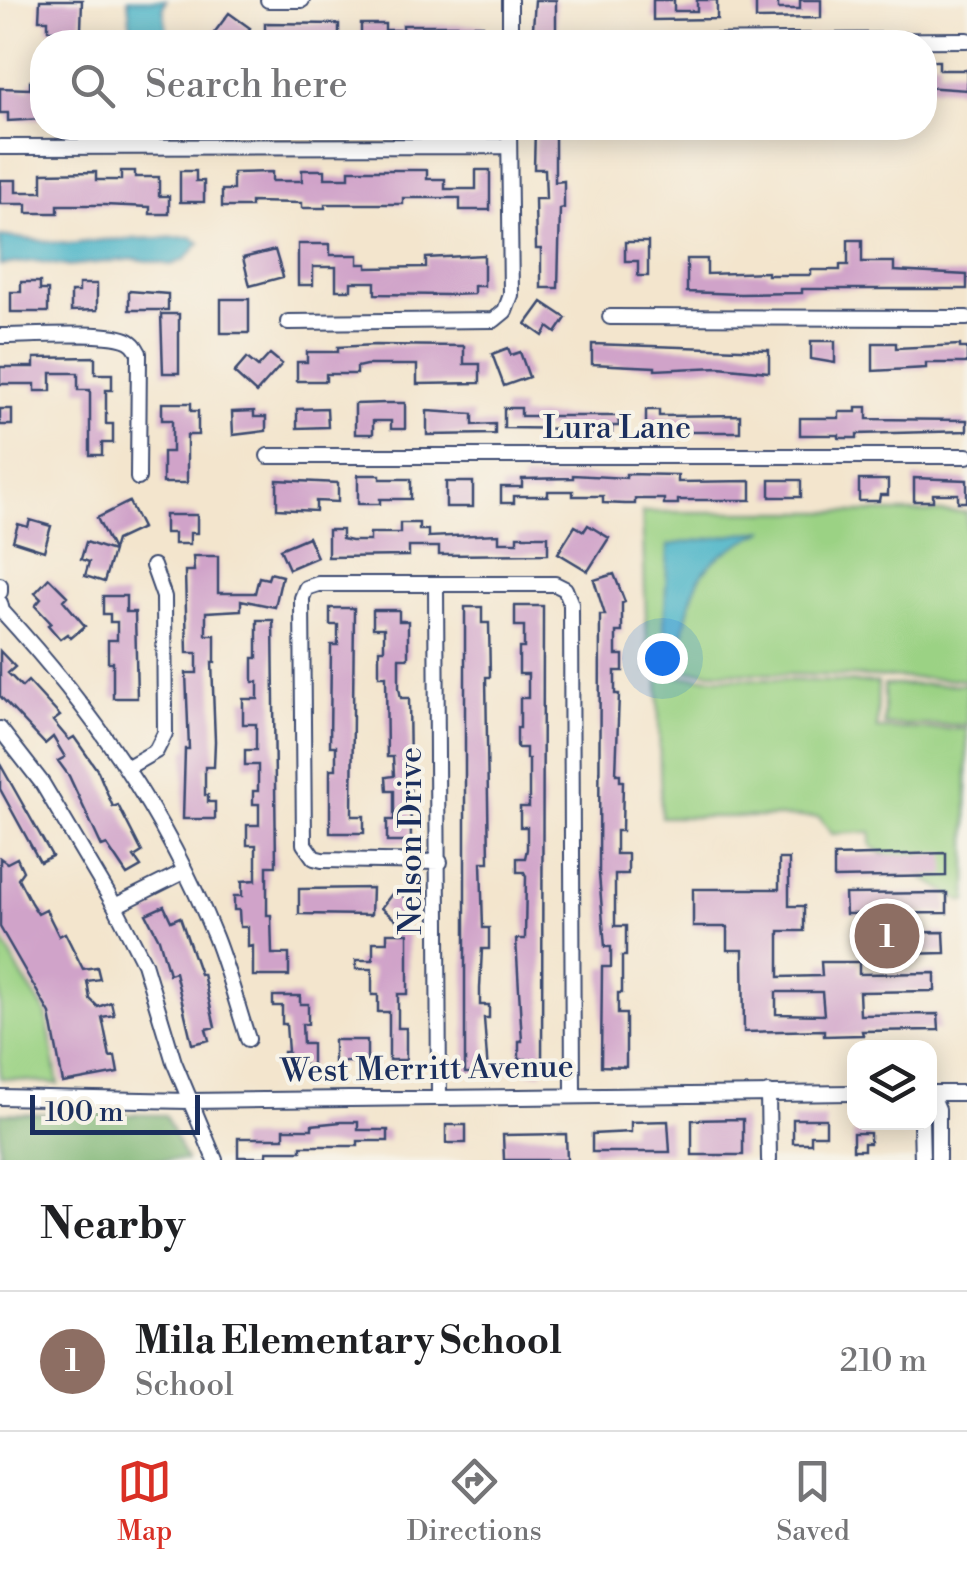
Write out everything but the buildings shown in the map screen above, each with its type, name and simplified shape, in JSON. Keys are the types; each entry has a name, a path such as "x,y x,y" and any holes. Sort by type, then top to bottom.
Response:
{"street":[{"path":"268,0 302,0"},
{"path":"510,0 510,30"},
{"path":"937,40 967,40"},
{"path":"288,322 494,320 506,311 511,295 508,140"},
{"path":"0,147 508,146"},
{"path":"610,317 967,318"},
{"path":"0,336 108,336 135,345 138,478"},
{"name":"Lura Lane","path":"268,456 967,456"},
{"path":"128,767 156,752 165,732 164,597 153,566"},
{"path":"440,862 322,860 314,858 304,844 302,598 306,588 318,584 554,584 565,589 571,604 574,1094"},
{"name":"Nelson Drive","path":"436,584 438,1097"},
{"path":"0,603 2,611 78,696 128,767 185,870 217,941 248,1039"},
{"path":"0,729 42,783 144,963 188,1101 215,1160"},
{"path":"115,906 185,870"},
{"path":"768,1092 769,1160"},
{"path":"937,1094 967,1092"},
{"name":"West Merritt Avenue","path":"0,1098 188,1101 847,1093"},
{"path":"201,1128 207,1112 230,1100"},
{"path":"937,1107 938,1160"},
{"path":"921,1130 922,1160"}],"green space":[{"path":"642,512 967,512 967,680 648,670"},
{"path":"658,676 878,683 877,729 967,729 967,901 871,846 871,832 832,834 819,817 661,817"},
{"path":"967,684 967,725 884,725 884,685"},
{"path":"0,935 46,1013 58,1084 0,1078"},
{"path":"0,1113 165,1115 186,1160 0,1160"}],"water":[{"path":"128,0 166,0 163,7 167,30 131,30"},
{"path":"0,236 69,244 191,237 200,243 184,260 171,265 136,259 66,266 35,261 0,265"},
{"path":"766,530 730,549 707,568 693,594 683,634 672,636 664,628 668,545"}],"place":[{"name":"Mila Elementary School","path":"887,936"}]}
